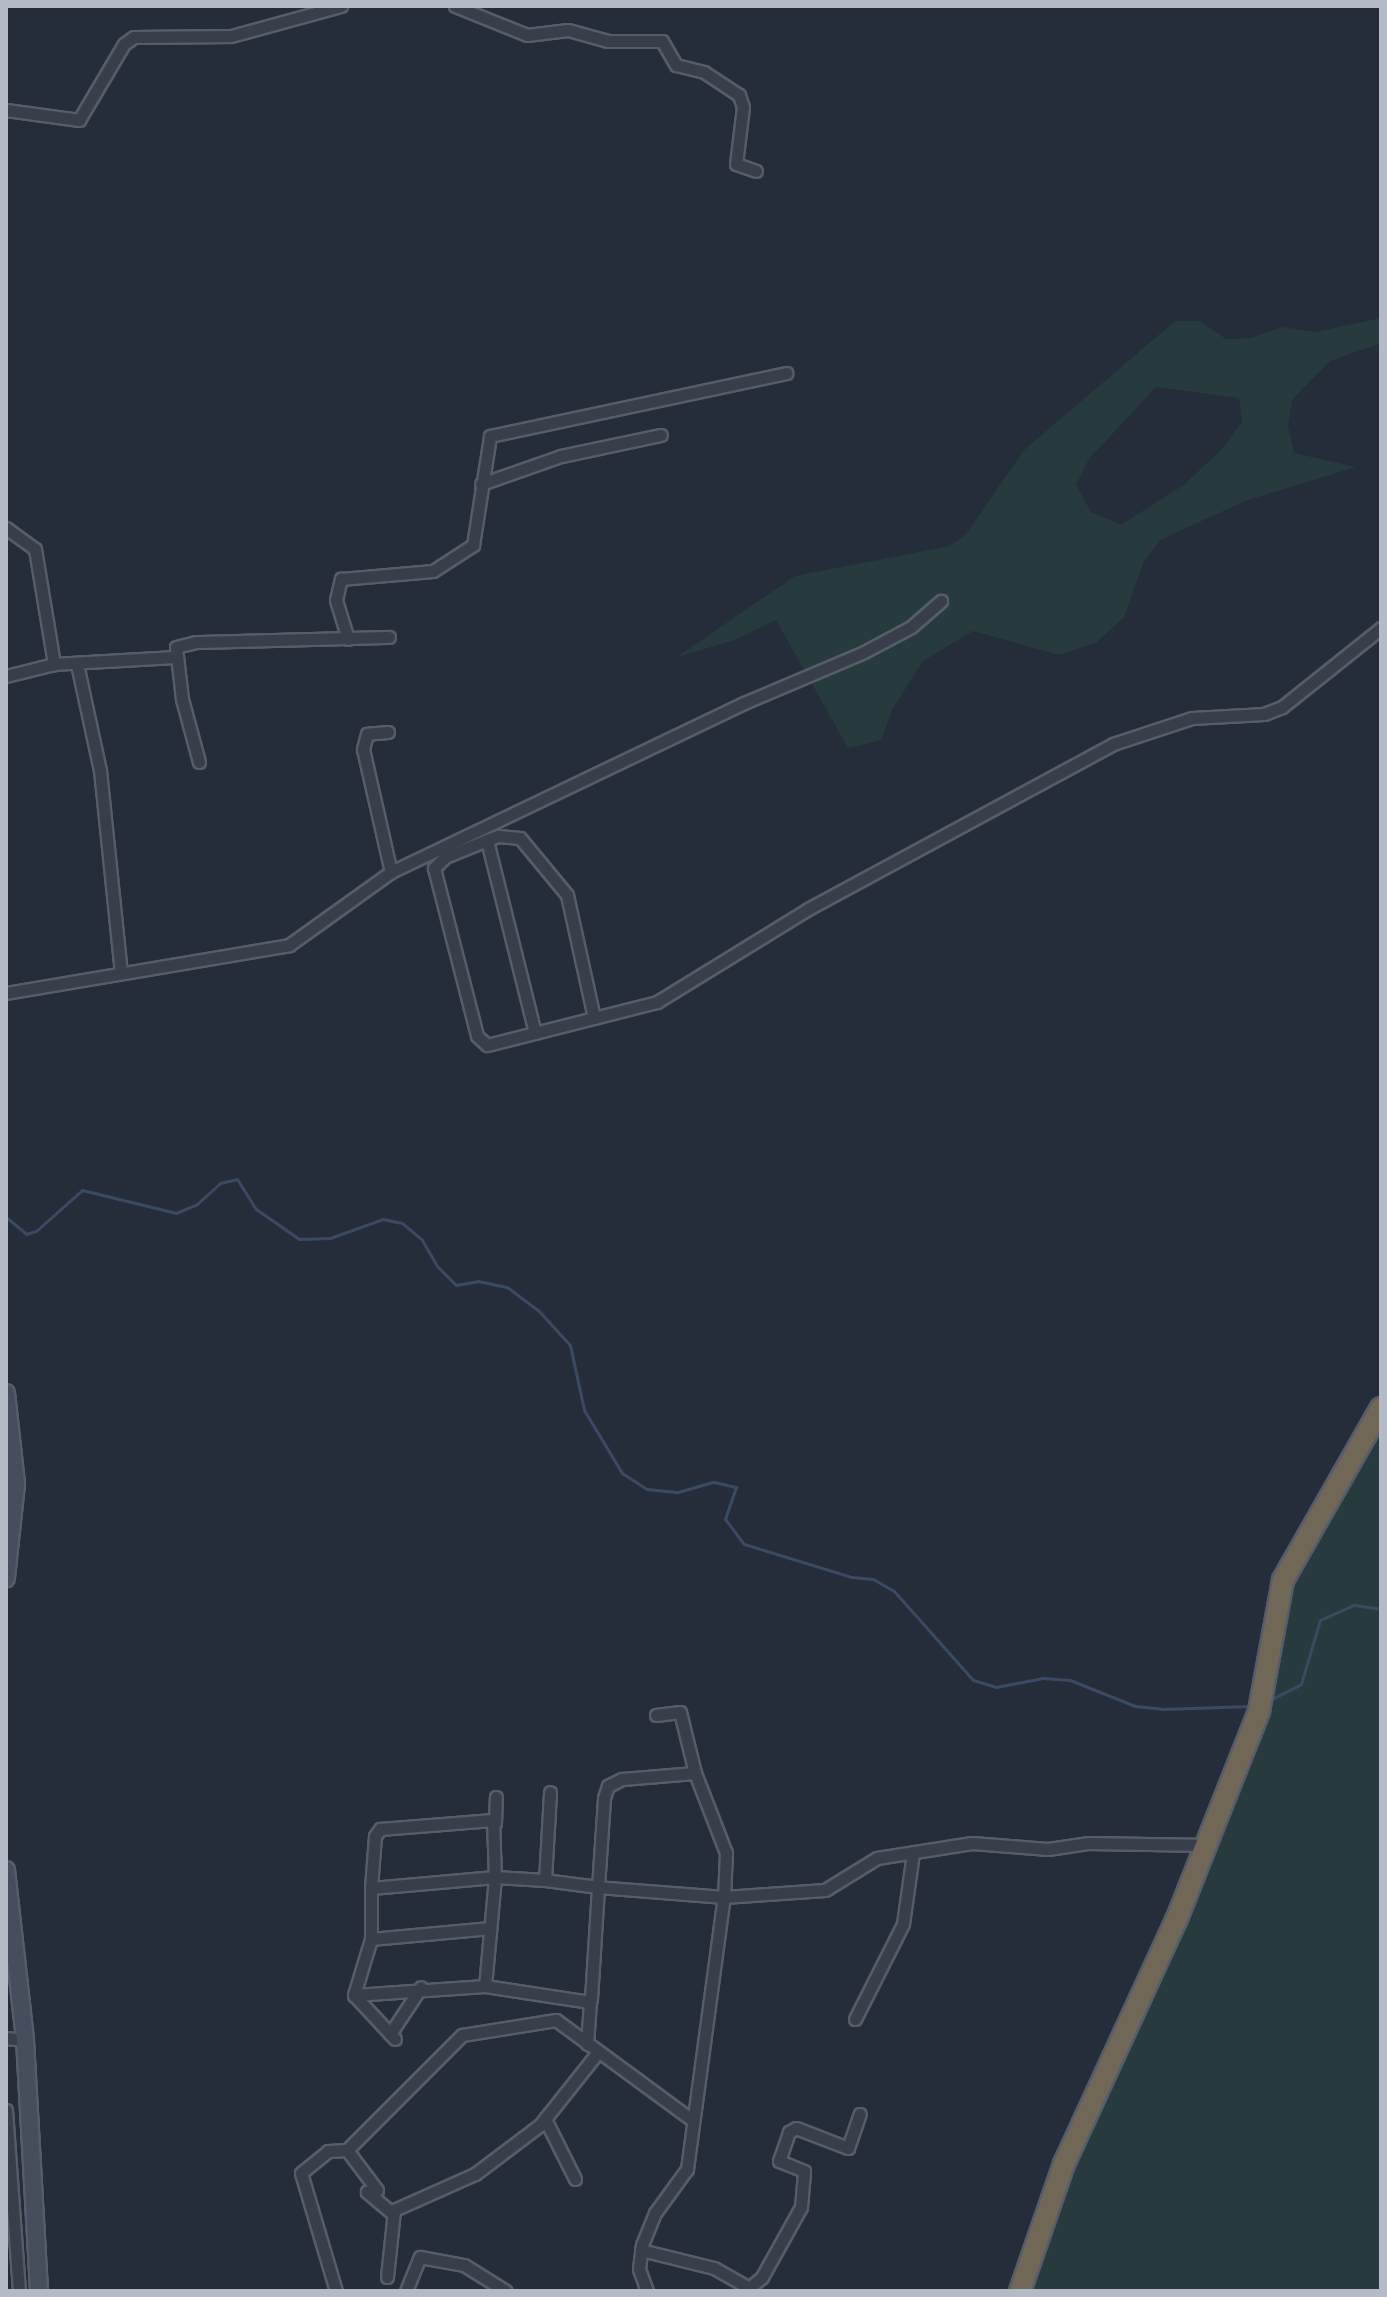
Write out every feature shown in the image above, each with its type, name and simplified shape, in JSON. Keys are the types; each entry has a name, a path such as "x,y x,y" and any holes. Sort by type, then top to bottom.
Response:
{"highway":[{"path":"1020,2291 1064,2164 1208,1845 1261,1703 1283,1580 1381,1408"}],"street":[{"path":"6,110 79,120 124,44 134,37 231,36 341,6"},
{"path":"455,6 527,35 568,30 608,41 662,41 679,67 704,72 739,95 742,112 736,164 756,171"},
{"path":"348,639 336,600 341,579 433,571 458,558 478,537 486,444 493,434 786,373"},
{"path":"481,484 561,456 661,435"},
{"path":"6,528 35,549 54,664"},
{"path":"6,993 121,972 230,958 289,945 391,872 744,703 864,652 911,627 941,601"},
{"path":"594,1018 567,895 520,838 487,840 445,857 434,868 479,1041 487,1045 594,1018 669,996 808,909 1113,744 1192,718 1264,714 1282,707 1381,628"},
{"path":"199,762 174,657 182,643 389,637"},
{"path":"6,676 54,664 174,657"},
{"path":"77,664 100,770 121,972"},
{"path":"388,732 367,734 363,749 391,872"},
{"path":"487,840 535,1033"},
{"path":"6,1393 16,1484 6,1578"},
{"path":"647,2291 639,2269 641,2250 655,2213 685,2176 691,2119 720,1951 726,1853 695,1773 680,1712 656,1715"},
{"path":"587,2044 608,1786 622,1779 695,1773"},
{"path":"545,1880 550,1792"},
{"path":"485,1986 495,1877 496,1797"},
{"path":"354,1995 371,1939 375,1836 380,1829 490,1819 495,1823"},
{"path":"371,1888 495,1877 724,1897 825,1890 868,1860 972,1843 1048,1849 1088,1843 1208,1845"},
{"path":"855,2019 903,1924 913,1853"},
{"path":"6,1870 25,2040 39,2291"},
{"path":"371,1939 490,1928"},
{"path":"354,1995 421,1987 485,1986 590,2002"},
{"path":"354,1995 392,2036 421,1987"},
{"path":"339,2291 301,2173 328,2151 347,2150 462,2035 556,2020 691,2119"},
{"path":"6,2038 25,2040"},
{"path":"392,2213 414,2198 475,2174 545,2119 598,2052"},
{"path":"6,2110 19,2291"},
{"path":"641,2250 714,2268 747,2290 762,2277 801,2207 804,2171 779,2161 789,2132 796,2128 848,2148 860,2114"},
{"path":"545,2119 575,2179"},
{"path":"347,2150 377,2190 367,2192 392,2213"},
{"path":"387,2277 392,2213"},
{"path":"406,2291 420,2257 464,2265 506,2291"}],"shaded area":[{"path":"1381,318 1381,343 1330,361 1292,400 1288,426 1294,453 1356,467 1245,501 1160,540 1144,561 1124,617 1097,642 1059,655 973,631 923,661 892,710 881,740 848,748 776,620 735,640 677,657 795,576 950,546 966,534 1024,450 1175,321 1200,321 1226,339 1251,338 1282,327 1316,332","holes":["1156,387 1239,398 1242,421 1225,446 1185,484 1121,525 1091,512 1076,485 1089,459"]},
{"path":"1381,1418 1381,2291 1025,2291 1038,2247 1200,1876 1277,1682 1287,1589"}],"waterway":[{"path":"6,1217 26,1234 36,1231 82,1190 176,1213 197,1204 220,1183 237,1179 256,1209 299,1239 330,1238 383,1219 402,1223 422,1240 437,1266 456,1285 478,1281 507,1287 538,1310 570,1345 584,1410 622,1473 647,1489 678,1492 714,1482 736,1487 725,1519 744,1544 851,1577 873,1579 894,1591 973,1680 996,1687 1043,1678 1070,1680 1135,1706 1162,1709 1252,1706"},
{"path":"1270,1700 1301,1684 1320,1620 1354,1605 1381,1609"}]}
